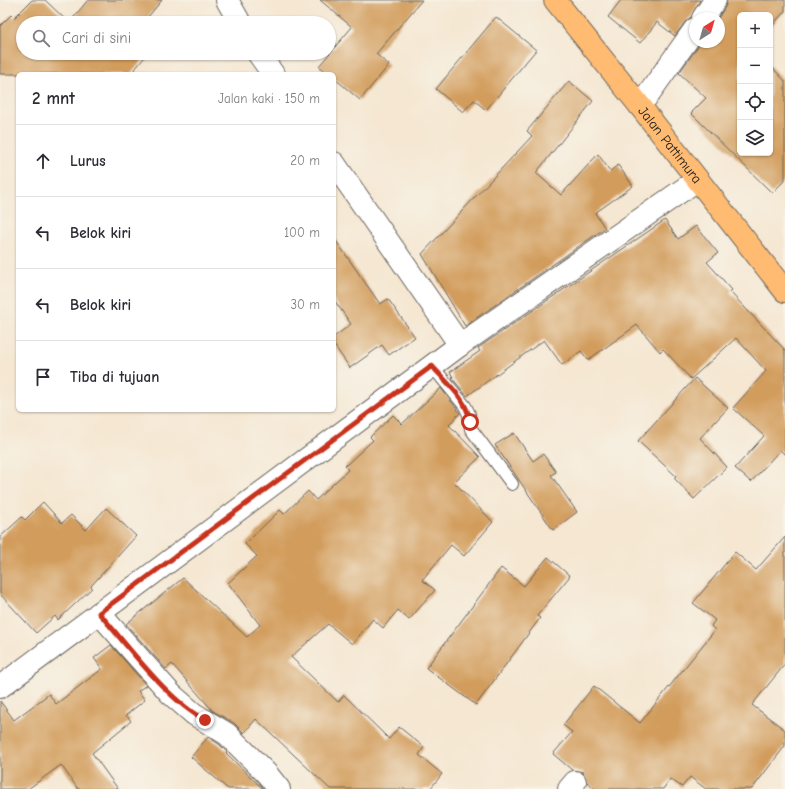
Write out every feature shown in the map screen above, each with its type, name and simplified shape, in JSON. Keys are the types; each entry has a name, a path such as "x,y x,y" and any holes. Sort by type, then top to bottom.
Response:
{"highway":[{"name":"Jalan Pattimura","path":"555,0 785,291"}],"street":[{"path":"227,0 236,16"},
{"path":"707,12 716,0"},
{"path":"640,106 689,37"},
{"path":"263,60 271,72"},
{"path":"336,165 460,344"},
{"path":"0,687 460,344 697,180"},
{"path":"99,613 171,694 194,714 221,728 267,774 279,789"}],"lane":[{"path":"432,366 465,406 469,414 472,429 512,484"}],"building":[{"path":"32,0 45,0 62,16 16,16"},
{"path":"88,0 162,0 149,16 75,16"},
{"path":"320,0 422,0 376,54 389,65 360,100 336,80 336,72 326,72 319,66 324,60 336,60 336,46 352,27"},
{"path":"621,0 700,0 694,12 689,12 689,19 675,36 657,22 640,43 608,17"},
{"path":"727,0 785,0 785,11 773,25 773,12 737,12 737,156 773,156 773,68 785,81 785,180 772,193 691,113 706,98 679,73 697,48 725,48 725,12 722,12"},
{"path":"11,15 14,18 16,16 16,60 142,60 133,72 16,72 16,74 0,74 0,26"},
{"path":"496,17 536,50 486,110 474,100 463,112 436,89"},
{"path":"569,81 593,101 536,173 561,195 598,154 610,171 618,165 633,186 595,213 605,228 465,326 422,254 532,136 527,131"},
{"path":"665,220 678,239 696,226 718,253 707,262 732,290 730,292 785,350 785,455 780,450 751,482 735,468 764,436 733,408 766,371 736,338 691,379 663,349 660,352 637,325 588,360 581,351 562,365 544,340 467,396 452,378 453,377 450,372 480,351 478,348"},
{"path":"336,241 380,304 388,299 415,337 389,355 382,345 350,368 336,348 336,335 351,324 336,303"},
{"path":"695,378 728,408 700,438 727,467 694,499 674,478 676,476 638,441"},
{"path":"441,388 460,413 449,425 480,457 454,482 493,522 464,556 451,545 422,580 435,590 409,620 398,610 383,628 373,619 352,644 328,624 291,657 338,702 344,695 389,739 399,727 424,747 419,755 442,774 430,789 330,789 256,719 244,733 234,723 213,711 172,664 166,669 126,624 183,578 247,637 260,625 228,583 257,556 245,544 280,510 284,514 308,491 316,500 348,470 345,466 373,440 370,437 393,415 402,424"},
{"path":"514,433 533,461 543,454 556,472 551,475 577,512 553,530 495,445"},
{"path":"43,502 62,523 71,515 86,530 106,508 136,536 91,586 92,588 58,620 55,616 36,633 0,594 0,537 22,517 25,520"},
{"path":"785,537 785,664 752,705 785,730 785,746 752,789 706,789 690,777 682,787 670,779 663,789 595,789 587,782 583,772 572,770 553,754 572,732 563,725 594,686 640,723 715,630 711,626 715,620 693,603 735,552 756,570"},
{"path":"548,557 570,576 537,616 540,618 476,705 426,668 501,568 524,586"},
{"path":"111,645 146,685 138,691 145,700 126,715 131,721 92,753 118,789 78,789 61,765 28,789 0,789 0,701 14,720 49,694 56,704 102,669 94,658"},
{"path":"208,737 219,744 227,752 226,753 263,789 228,789 191,757"}],"route":[{"path":"205,720 186,708 171,694 99,613 432,366 465,406 469,414 470,422"}]}
